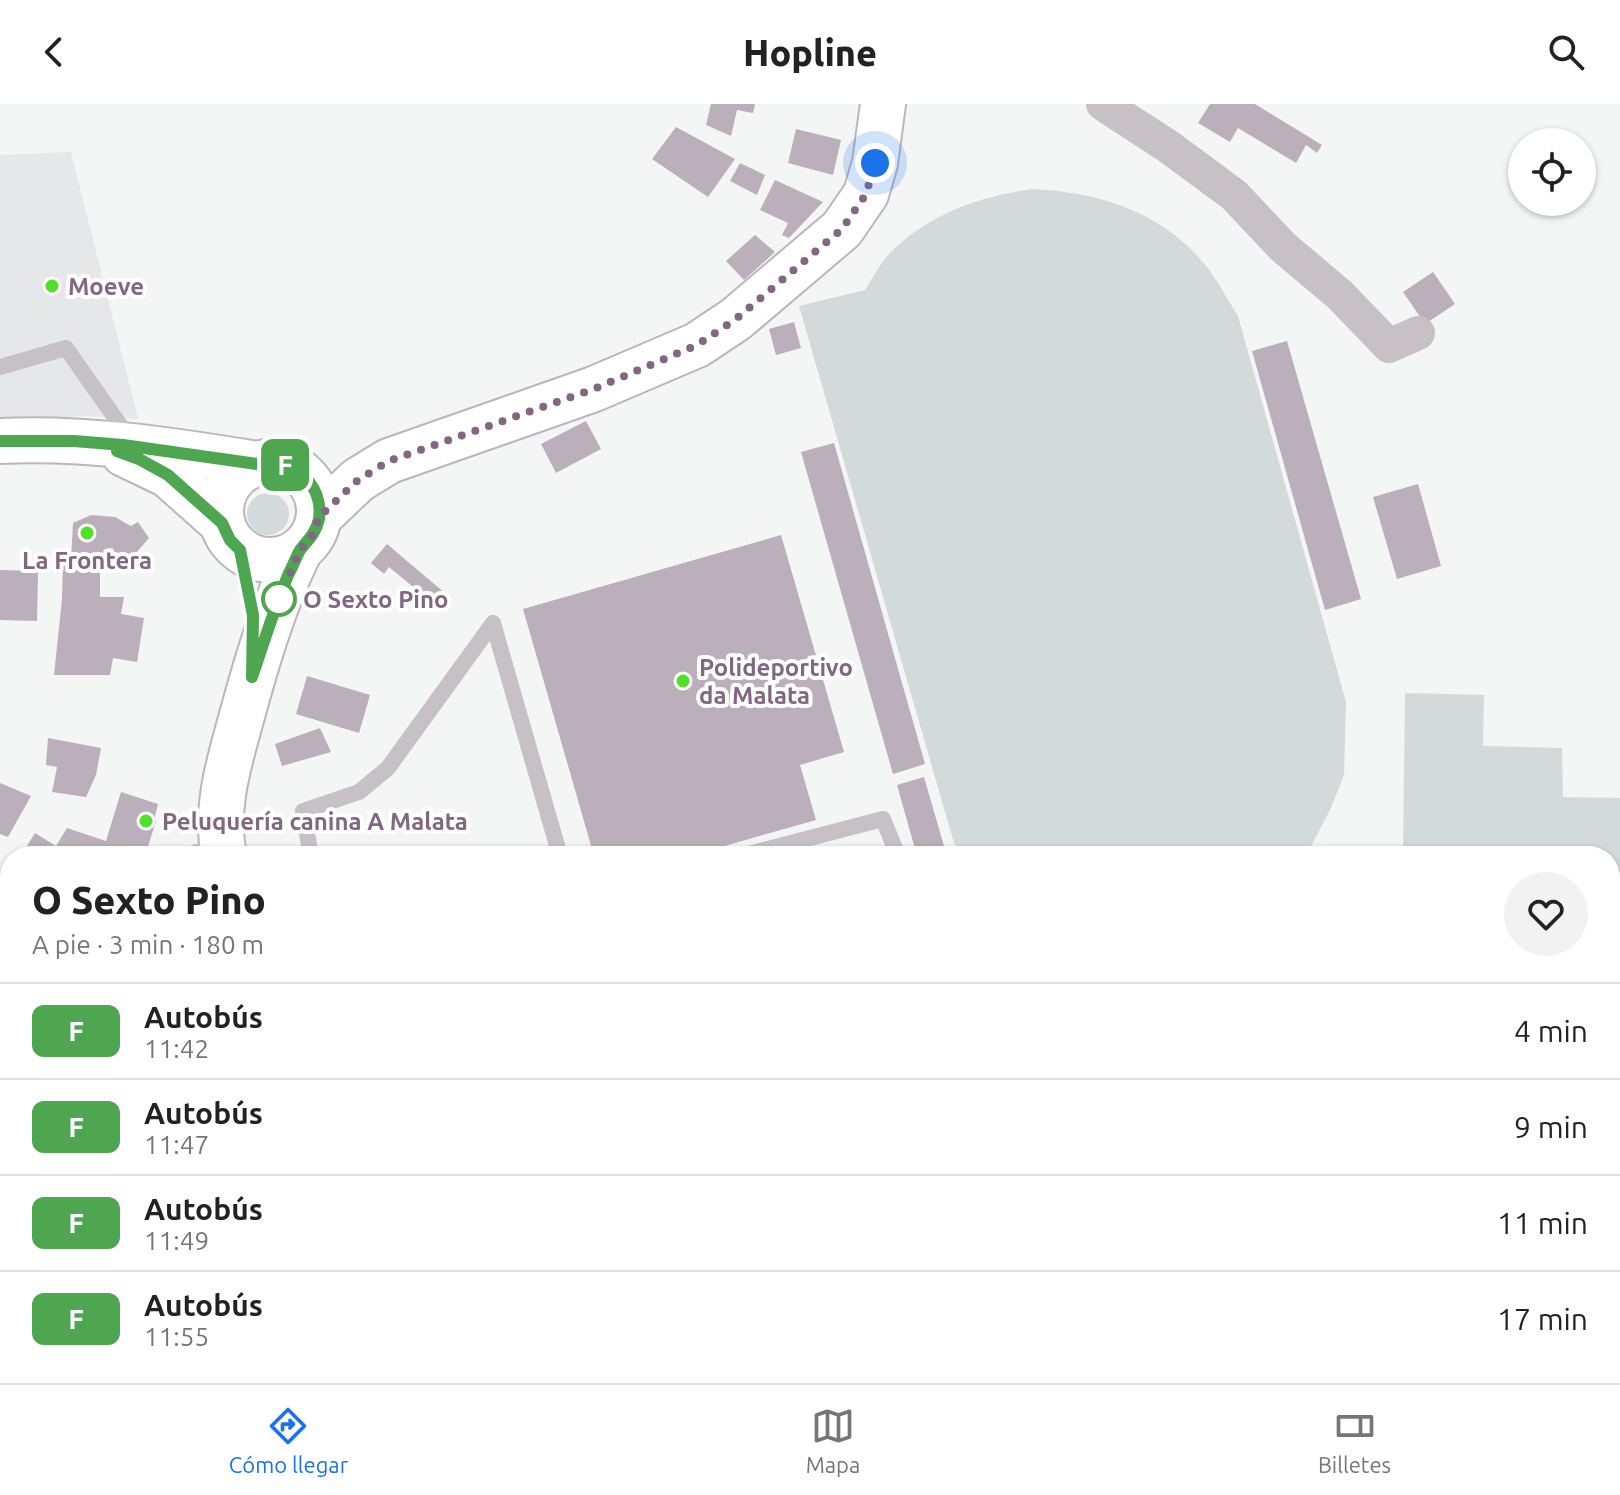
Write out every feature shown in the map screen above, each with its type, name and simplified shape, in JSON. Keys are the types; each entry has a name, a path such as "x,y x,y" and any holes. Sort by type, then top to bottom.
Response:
{"main road":[{"path":"0,441 116,445 275,466 347,467 389,461 594,389 697,345 736,319 842,229 866,194 875,163 883,104"},
{"path":"116,445 155,467 260,560 283,559 358,480 389,461"},
{"path":"214,846 225,779 252,677 282,592 310,534 315,492 304,476 275,466 236,475 227,486 221,509 253,615 252,677"}],"street":[{"path":"1103,104 1234,195 1283,247 1340,295 1389,346 1418,333"}],"lane":[{"path":"0,367 66,348 117,416 116,445"},
{"path":"309,846 303,811 359,792 388,768 493,623 557,846"},
{"path":"779,846 883,819 894,846"}],"shaded area":[{"name":"Moeve","path":"71,152 138,419 85,416 0,422 0,155"},
{"path":"1032,189 1058,191 1108,201 1132,210 1176,236 1195,253 1238,316 1346,702 1344,775 1311,846 957,846 954,843 799,306 865,290 890,253 905,239 955,209"},
{"path":"268,493 283,499 289,514 283,529 268,535 253,529 247,514 253,499"},
{"path":"1405,693 1484,695 1483,746 1562,748 1563,797 1620,798 1620,846 1403,846"}],"building":[{"path":"711,104 755,104 753,113 737,110 731,136 706,125"},
{"path":"1210,104 1255,104 1322,145 1317,153 1306,145 1296,163 1238,128 1230,142 1198,123"},
{"path":"676,127 735,159 708,197 652,159"},
{"path":"796,129 841,140 833,175 788,163"},
{"path":"740,163 765,175 757,195 730,181"},
{"path":"775,180 823,202 789,238 782,235 788,223 760,210"},
{"path":"755,235 775,252 744,280 726,261"},
{"path":"1433,272 1455,304 1425,324 1403,292"},
{"path":"794,322 801,348 776,355 769,329"},
{"path":"1287,341 1361,599 1325,610 1252,351"},
{"path":"586,421 601,449 556,473 541,444"},
{"path":"834,443 925,764 893,774 801,452"},
{"path":"1418,484 1441,566 1397,579 1373,497"},
{"path":"91,515 115,517 131,526 138,522 149,538 130,560 100,559 100,597 124,597 121,614 144,618 137,662 113,658 110,675 54,675 63,559 71,559 73,523"},
{"name":"Polideportivo da Malata","path":"781,535 844,752 800,765 816,820 724,846 591,846 523,609"},
{"path":"387,544 446,594 435,605 389,567 384,574 371,563"},
{"path":"0,570 38,571 37,621 0,620"},
{"path":"307,676 370,695 359,733 296,714"},
{"path":"320,728 331,752 282,766 275,744"},
{"path":"48,738 101,748 96,775 86,797 52,792 57,767 46,765"},
{"path":"924,777 944,846 914,846 897,785"},
{"path":"0,783 31,796 8,837 0,834"},
{"path":"121,792 158,804 148,846 56,846 67,828 106,841"},
{"path":"35,833 56,846 27,846"}],"bus line":[{"name":"F","path":"0,441 74,441 123,445 257,464 276,463 293,468 304,476 318,502 317,526 290,571 252,677 255,641 253,615 240,550 225,533 222,523 168,475 117,451"}],"place":[{"name":"Moeve","path":"52,286"},
{"name":"La Frontera","path":"87,533"},
{"name":"O Sexto Pino","path":"279,599"},
{"name":"Polideportivo da Malata","path":"683,681"},
{"name":"Peluquería canina A Malata","path":"146,821"}],"route":[{"path":"279,599 300,550 308,543 319,517 358,480 389,461 594,389 697,345 736,319 842,229 866,194 875,163"}]}
